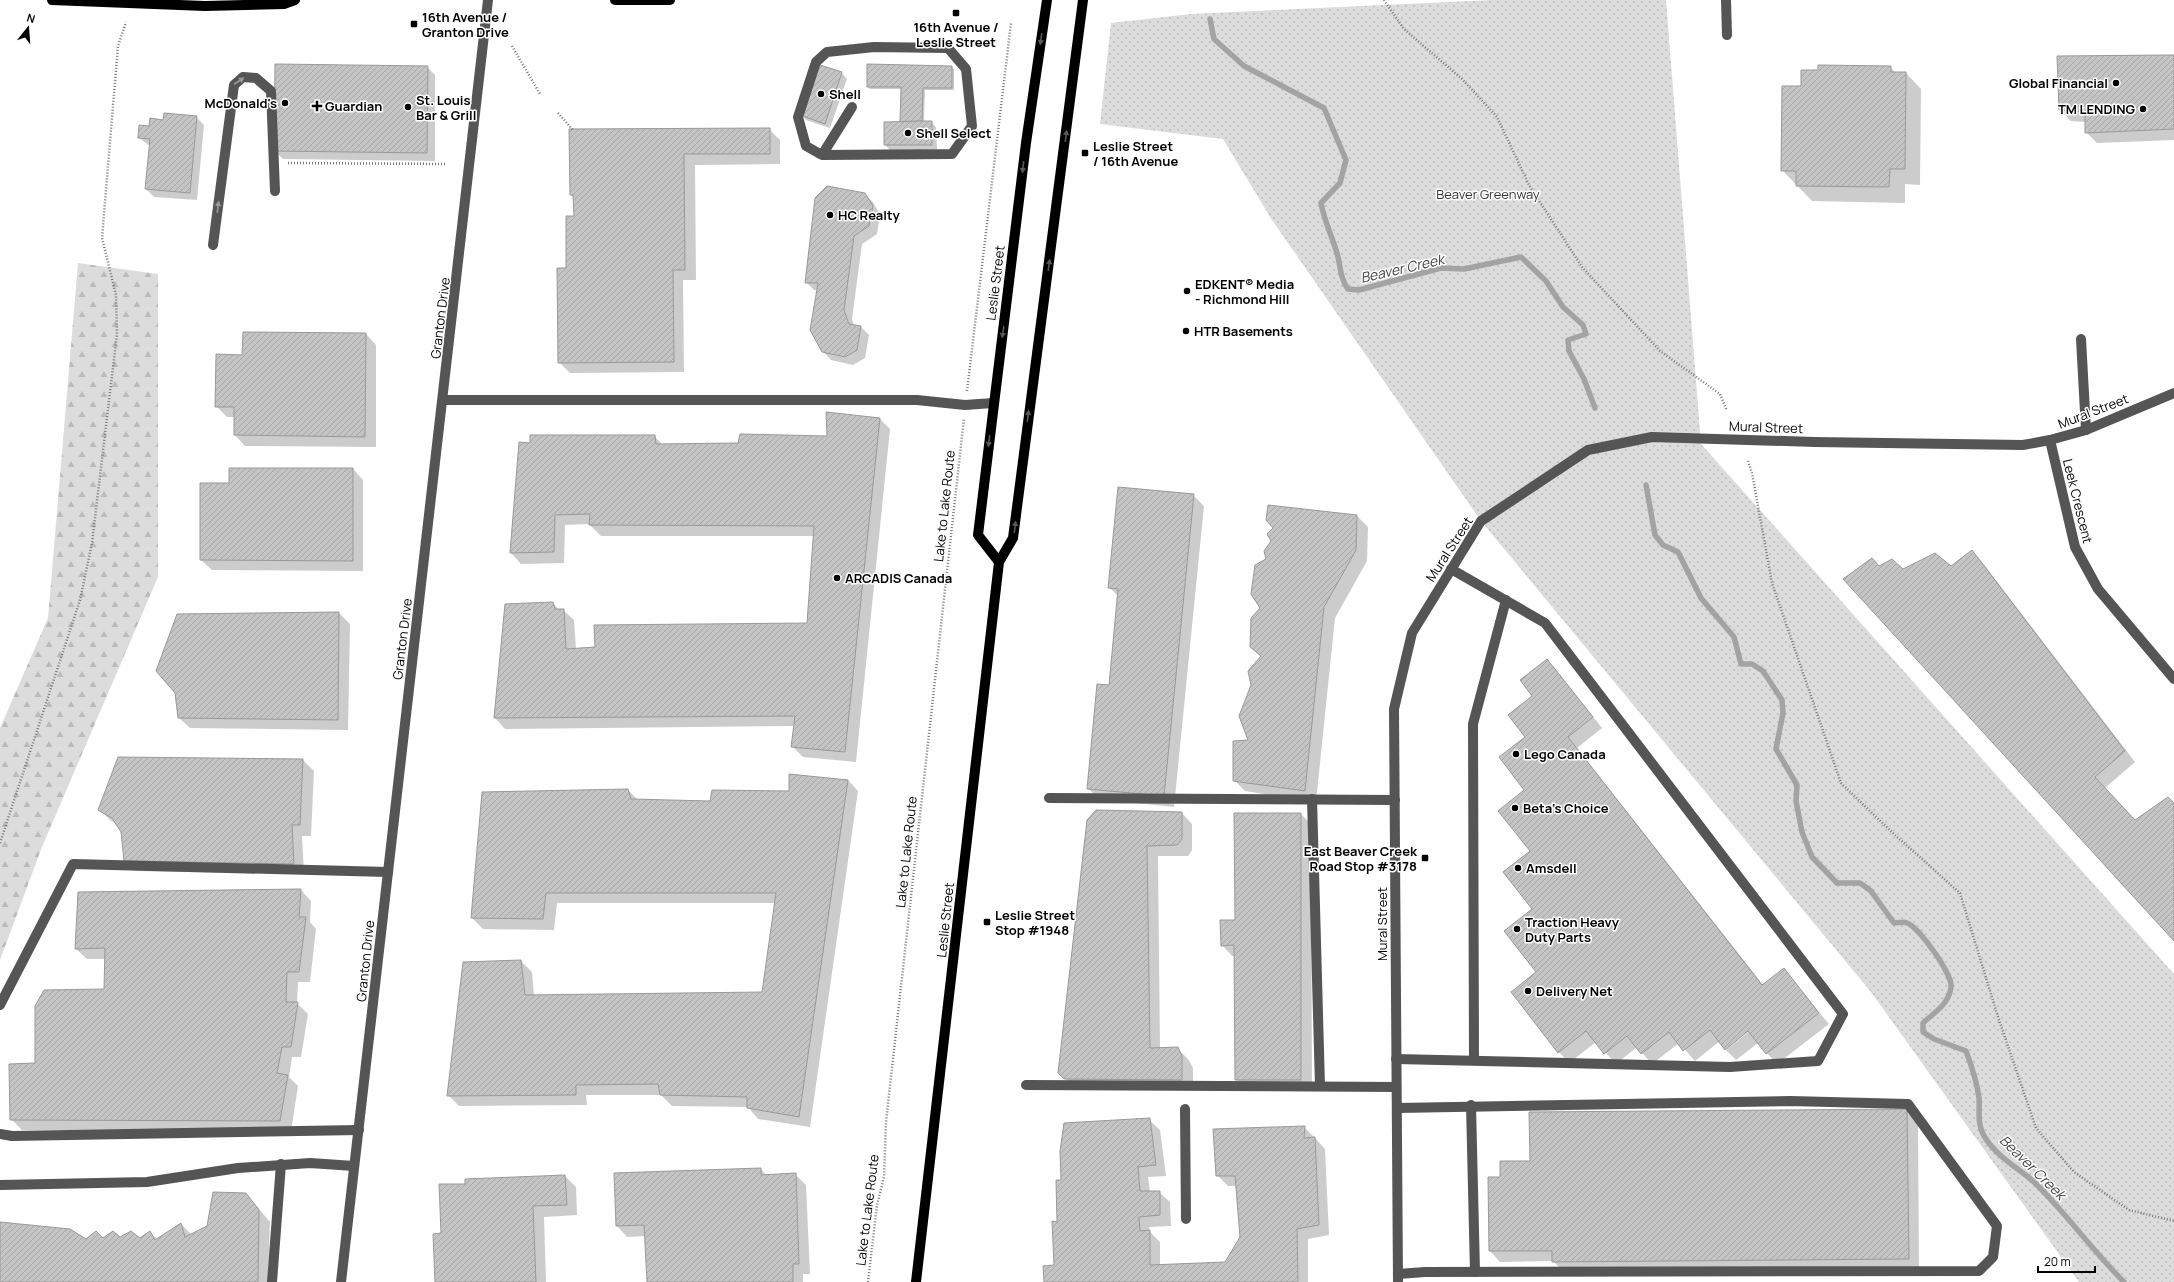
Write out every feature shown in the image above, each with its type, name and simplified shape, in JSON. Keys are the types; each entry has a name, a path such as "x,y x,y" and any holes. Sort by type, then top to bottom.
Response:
{"main road":[{"path":"52,0 284,4 295,0"},
{"path":"616,0 670,0"},
{"name":"Leslie Street","path":"999,562 978,535 1026,143 1046,0"},
{"name":"Leslie Street","path":"916,1282 999,562 1014,538 1083,0"}],"street":[{"name":"Granton Drive","path":"341,1282 488,0"},
{"path":"1726,0 1727,35"},
{"path":"874,47 948,48 966,69 972,126 952,154 822,155 806,146 798,116 816,62 827,52 874,47"},
{"path":"213,245 234,85 243,77 256,78 271,91 275,191"},
{"path":"822,155 852,106"},
{"path":"2082,339 2086,430"},
{"name":"Mural Street","path":"1398,1278 1394,709 1412,632 1481,521 1588,450 1652,437 2023,445 2050,440 2086,430 2174,393"},
{"path":"443,400 917,400 965,405 993,403"},
{"name":"Leek Crescent","path":"2050,440 2075,547 2098,590 2172,674"},
{"path":"1396,1059 1730,1067 1818,1061 1843,1014 1545,623 1451,569"},
{"path":"1474,1060 1473,724 1506,600"},
{"path":"1049,798 1395,800"},
{"path":"1312,799 1320,1086"},
{"path":"0,1006 4,994 73,864 388,872"},
{"path":"1026,1085 1396,1087"},
{"path":"1397,1108 1790,1101 1908,1104 1997,1226 1993,1257 1980,1271 1475,1272 1398,1278"},
{"path":"1471,1106 1475,1272"},
{"path":"1185,1109 1186,1219"},
{"path":"0,1134 20,1136 359,1130"},
{"path":"0,1185 147,1182 238,1168 281,1164 310,1163 354,1166"},
{"path":"272,1282 281,1164"}],"path":[{"path":"1384,0 1404,29 1462,79 1497,117 1529,185 1582,267 1660,351 1720,394 1727,411"},
{"path":"0,843 80,600 92,543 117,334 116,295 102,238 118,46 126,22"},
{"path":"967,390 992,190 995,138 1010,22"},
{"path":"512,46 540,94"},
{"path":"558,113 573,130"},
{"path":"280,162 445,164"},
{"name":"Lake to Lake Route","path":"868,1282 877,1205 884,1177 886,1122 963,424"},
{"path":"1748,461 1752,473 1772,583 1841,783 1896,836 1960,893 1998,1017 2036,1128 2074,1172 2128,1210 2174,1221"}],"green space":[{"name":"Beaver Greenway","path":"1492,0 1666,0 1701,444 2174,974 2174,1282 2079,1282 1871,992 1481,521 1272,220 1223,139 1100,124 1111,23 1191,14"},
{"path":"78,263 158,274 158,577 42,847 0,960 0,728 48,618"}],"building":[{"name":"Global Financial","path":"2174,55 2174,129 2085,133 2085,112 2059,110 2057,56"},
{"path":"275,64 428,66 427,153 274,151"},
{"name":"Shell","path":"817,64 842,72 825,124 800,115"},
{"path":"867,64 952,66 952,88 923,88 922,121 900,122 901,87 867,87"},
{"path":"1818,65 1891,66 1891,72 1906,72 1905,169 1890,169 1889,187 1796,186 1796,171 1781,171 1782,86 1801,86 1801,70 1818,70"},
{"path":"164,113 197,116 190,193 145,189 150,139 138,138 139,125 149,126 150,118 163,120"},
{"name":"Shell Select","path":"932,121 932,145 884,145 884,122"},
{"path":"770,128 770,154 684,154 685,270 673,270 674,362 558,363 557,268 566,268 566,216 574,216 573,195 570,195 569,129"},
{"path":"827,186 865,193 873,206 869,226 854,236 844,310 849,324 861,326 857,350 845,357 822,352 810,330 818,283 805,283 815,198"},
{"path":"243,332 366,333 365,437 234,435 234,407 215,407 216,354 242,355"},
{"name":"ARCADIS Canada","path":"826,412 880,418 845,752 791,747 795,716 494,718 505,604 553,602 555,609 564,609 566,649 595,647 594,625 807,623 814,526 589,525 590,514 555,515 554,552 510,553 519,442 530,443 530,435 655,435 656,444 738,443 740,434 827,436"},
{"path":"229,468 353,468 353,561 200,560 200,483 229,483"},
{"path":"1118,487 1194,494 1164,796 1087,789 1097,684 1109,685 1118,589 1108,588"},
{"path":"1268,505 1357,515 1356,550 1324,607 1305,791 1233,781 1233,741 1248,740 1239,716 1251,685 1248,671 1261,656 1250,647 1251,618 1260,608 1251,594 1255,565 1266,559 1264,551 1271,541 1267,534 1273,528 1266,520"},
{"path":"1972,550 2125,751 2095,777 2135,820 2168,797 2174,803 2174,941 1843,579 1872,558 1879,566 1892,559 1903,569 1935,553 1951,566"},
{"path":"339,612 338,720 178,718 175,693 156,671 177,614"},
{"path":"1547,659 1593,717 1568,737 1762,985 1784,968 1819,1013 1766,1054 1748,1031 1725,1050 1710,1030 1683,1051 1669,1032 1641,1054 1627,1036 1604,1054 1586,1031 1558,1053 1511,992 1536,972 1504,931 1532,909 1503,872 1530,851 1498,811 1524,790 1499,757 1525,737 1508,715 1532,696 1520,680"},
{"path":"118,757 303,759 300,825 292,825 294,864 124,861 121,832 112,818 98,810"},
{"path":"789,774 848,780 799,1117 747,1108 747,1097 660,1095 658,1084 576,1085 576,1095 447,1096 463,962 521,960 525,995 762,992 776,893 546,893 543,919 471,918 482,792 628,789 631,799 710,801 712,790 789,791"},
{"path":"1096,810 1182,812 1182,839 1177,845 1147,846 1150,1048 1178,1047 1182,1056 1182,1080 1064,1079 1058,1073 1087,820"},
{"path":"1234,813 1301,813 1301,1080 1235,1080 1234,945 1221,946 1220,920 1235,920"},
{"path":"301,889 299,917 306,917 299,972 287,972 286,1002 298,1002 291,1047 282,1047 277,1073 288,1075 280,1121 10,1120 9,1064 35,1063 35,1006 44,990 104,989 105,948 75,949 78,892"},
{"path":"1907,1109 1909,1259 1552,1262 1552,1251 1489,1251 1488,1177 1500,1177 1500,1161 1530,1161 1529,1112"},
{"path":"1150,1118 1156,1165 1138,1167 1140,1191 1160,1191 1160,1215 1139,1217 1140,1231 1150,1230 1150,1265 1225,1262 1240,1237 1235,1176 1216,1176 1213,1129 1305,1126 1304,1138 1315,1137 1319,1225 1297,1229 1298,1282 1044,1282 1043,1266 1054,1265 1052,1221 1057,1222 1056,1180 1061,1180 1060,1151 1064,1123"},
{"path":"761,1168 761,1175 796,1173 799,1264 793,1264 793,1282 647,1282 644,1225 616,1226 614,1173"},
{"path":"565,1175 567,1205 533,1206 536,1282 435,1282 433,1234 441,1233 439,1184 465,1184 465,1179"},
{"path":"213,1192 246,1193 259,1210 258,1282 0,1282 0,1222 70,1229 86,1239 96,1231 103,1238 113,1231 120,1237 131,1231 140,1238 150,1231 155,1240 181,1223 185,1237 207,1226"}],"waterway":[{"name":"Beaver Creek","path":"1210,19 1214,39 1244,66 1324,108 1346,160 1340,183 1321,203 1338,255 1343,280 1348,289 1359,290 1441,268 1464,269 1521,257 1546,281 1563,307 1583,325 1586,334 1568,340 1569,351 1584,379 1595,408"},
{"name":"Beaver Creek","path":"1646,485 1655,535 1663,545 1678,552 1701,598 1734,637 1741,664 1752,664 1763,671 1782,700 1783,713 1776,749 1797,785 1796,801 1802,832 1812,857 1837,883 1860,883 1871,891 1894,923 1906,922 1912,926 1927,942 1947,972 1951,987 1950,993 1944,1003 1923,1023 1923,1032 1934,1039 1966,1051 1974,1074 1978,1092 1980,1125 1983,1134 1999,1154 2034,1182 2046,1194 2124,1282"}],"place":[{"name":"16th Avenue / Leslie Street","path":"956,13"},
{"name":"16th Avenue / Granton Drive","path":"414,24"},
{"name":"Global Financial","path":"2116,83"},
{"name":"Shell","path":"821,94"},
{"name":"McDonald's","path":"285,103"},
{"name":"Guardian","path":"317,106"},
{"name":"St. Louis Bar & Grill","path":"408,107"},
{"name":"TM LENDING","path":"2143,109"},
{"name":"Shell Select","path":"908,133"},
{"name":"Leslie Street / 16th Avenue","path":"1085,153"},
{"name":"HC Realty","path":"830,215"},
{"name":"EDKENT® Media - Richmond Hill","path":"1187,291"},
{"name":"HTR Basements","path":"1186,331"},
{"name":"ARCADIS Canada","path":"837,578"},
{"name":"Lego Canada","path":"1516,754"},
{"name":"Beta's Choice","path":"1515,808"},
{"name":"East Beaver Creek Road Stop #3178","path":"1425,858"},
{"name":"Amsdell","path":"1518,868"},
{"name":"Leslie Street Stop #1948","path":"987,922"},
{"name":"Traction Heavy Duty Parts","path":"1517,929"},
{"name":"Delivery Net","path":"1528,991"}]}
